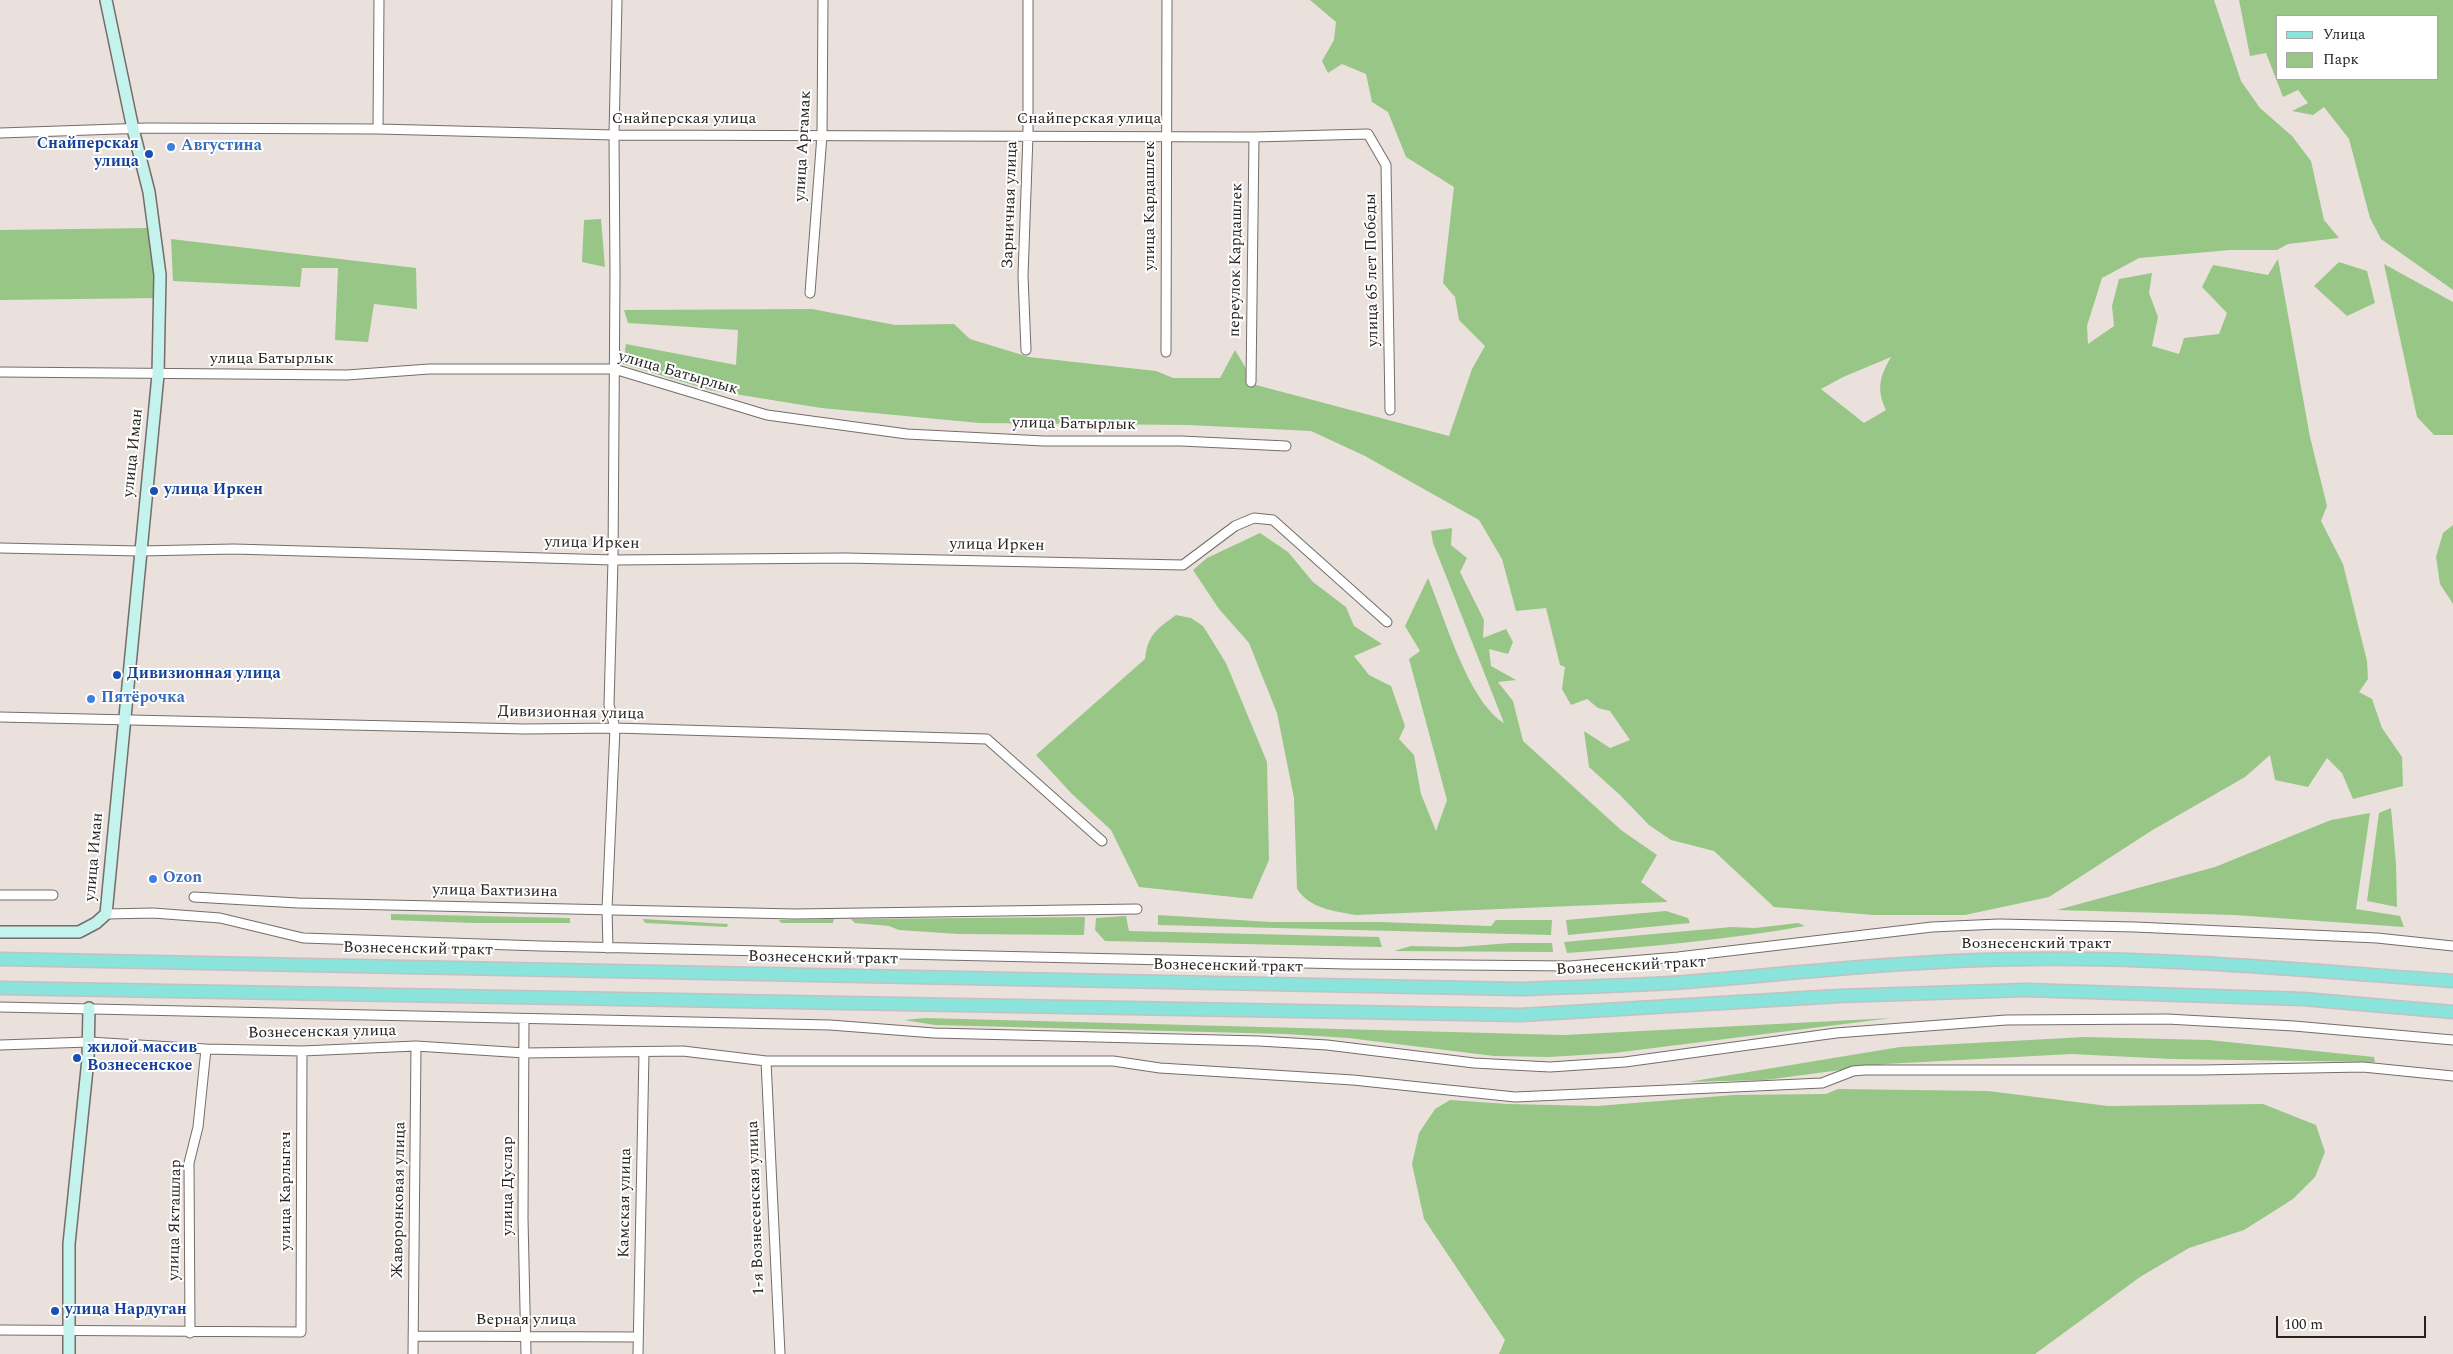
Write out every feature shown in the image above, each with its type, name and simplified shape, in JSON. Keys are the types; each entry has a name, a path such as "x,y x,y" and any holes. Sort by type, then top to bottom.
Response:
{"main road":[{"name":"Вознесенский тракт","path":"0,959 1521,989 1671,982 1745,975 2028,959 2184,963 2453,982"},
{"path":"0,988 1521,1015 1839,996 2026,990 2294,999 2453,1012"}],"street":[{"name":"улица Иман","path":"106,0 155,224 160,275 158,375 106,914"},
{"path":"378,130 379,0"},
{"path":"608,948 607,909 615,728 609,704 613,560 614,135 617,0"},
{"name":"улица Аргамак","path":"810,294 822,135 823,0"},
{"name":"Зарничная улица","path":"1026,350 1023,276 1028,135 1028,0"},
{"name":"улица Кардашлек","path":"1166,352 1167,0"},
{"name":"Снайперская улица","path":"0,133 133,129 378,130 614,135 1254,137 1368,134"},
{"name":"улица 65 лет Победы","path":"1368,134 1386,166 1390,410"},
{"name":"переулок Кардашлек","path":"1250,382 1254,137"},
{"name":"улица Батырлык","path":"0,372 158,375 347,375 447,369 614,370 767,415 907,434 1044,441 1181,442 1286,446"},
{"name":"улица Иркен","path":"0,548 140,551 234,549 613,560 844,558 1183,565 1235,526 1254,518 1273,520 1387,622"},
{"name":"Дивизионная улица","path":"0,717 124,718 525,729 615,728 987,738 1102,841"},
{"path":"0,895 53,895"},
{"name":"улица Бахтизина","path":"194,897 298,903 796,914 1137,909"},
{"path":"0,932 79,932 96,923 106,914 153,913 220,918 303,938 608,948 1570,966 1678,957 1932,927 1999,924 2135,927 2377,938 2453,946"},
{"path":"0,1007 830,1025 934,1033 1259,1041 1326,1046 1474,1063 1550,1067 1625,1062 1836,1033 2006,1020 2177,1020 2294,1026 2453,1040"},
{"path":"68,1354 70,1244 88,1042 89,1008"},
{"name":"улица Дуслар","path":"524,1018 523,1218 526,1354"},
{"name":"Вознесенская улица","path":"0,1044 88,1042 206,1049 302,1050 416,1046 525,1053 683,1051 766,1061 1113,1061 1160,1068 1352,1080 1520,1097 1822,1083 1853,1071 1865,1070 2202,1070 2363,1067 2453,1076"},
{"name":"Жаворонковая улица","path":"413,1354 416,1046"},
{"name":"улица Якташлар","path":"190,1333 189,1163 198,1127 206,1049"},
{"name":"улица Карлыгач","path":"190,1333 301,1332 302,1050"},
{"name":"Камская улица","path":"638,1354 644,1052"},
{"name":"1-я Вознесенская улица","path":"766,1061 780,1354"},
{"path":"0,1330 190,1333"},
{"name":"Верная улица","path":"413,1336 638,1336"}],"green space":[{"path":"1310,0 2214,0 2241,81 2260,108 2292,136 2311,161 2324,220 2339,238 2288,244 2277,250 2230,250 2139,258 2102,278 2087,326 2088,344 2114,326 2112,306 2119,279 2152,273 2149,293 2158,317 2152,346 2179,354 2184,338 2219,334 2227,313 2202,287 2213,265 2268,275 2278,259 2310,437 2327,506 2321,521 2343,564 2367,661 2368,679 2359,692 2372,699 2382,728 2402,757 2403,786 2353,799 2342,773 2327,758 2308,787 2275,780 2270,755 2245,777 2151,831 2049,897 1965,915 1874,915 1774,907 1714,851 1671,840 1649,825 1589,767 1584,731 1610,748 1630,740 1610,711 1598,708 1587,699 1571,705 1562,689 1565,667 1560,665 1546,608 1516,611 1502,559 1479,520 1365,456 1311,431 1189,425 979,423 821,408 710,390 623,364 626,344 736,365 738,330 628,323 624,310 812,309 895,325 954,324 970,339 1029,357 1156,371 1173,378 1220,378 1235,350 1256,385 1449,436 1472,369 1485,346 1459,320 1455,297 1443,283 1454,187 1406,157 1388,112 1372,102 1366,74 1342,64 1328,73 1322,61 1334,40 1336,22","holes":["1891,357 1887,364 1880,389 1886,410 1864,423 1821,389 1843,377"]},
{"path":"2239,0 2453,0 2453,290 2381,239 2370,218 2349,139 2324,107 2313,115 2292,111 2308,103 2298,90 2283,97 2276,80 2438,80 2438,15 2276,15 2276,79 2266,53 2250,56"},
{"path":"601,219 605,267 582,262 584,220"},
{"path":"148,228 154,245 157,298 0,300 0,230"},
{"path":"171,239 416,268 417,309 374,304 368,342 335,340 338,268 302,268 300,287 173,281"},
{"path":"2339,262 2367,271 2375,303 2347,316 2314,286"},
{"path":"2384,264 2453,302 2453,435 2434,435 2417,417"},
{"path":"2453,525 2453,604 2440,584 2436,557 2443,533"},
{"path":"1452,528 1451,545 1467,558 1460,572 1484,620 1483,638 1506,629 1513,642 1508,654 1489,649 1491,666 1516,680 1498,682 1513,701 1523,741 1621,830 1657,855 1641,882 1668,902 1356,915 1316,905 1297,889 1294,798 1277,713 1249,643 1219,609 1193,570 1207,558 1260,533 1288,552 1313,582 1346,607 1354,626 1382,644 1354,656 1369,675 1391,686 1405,726 1399,739 1414,755 1421,794 1436,831 1447,800 1409,659 1420,651 1405,626 1428,578 1450,636 1469,678 1479,697 1491,712 1504,723 1433,543 1431,531"},
{"path":"1176,615 1191,618 1203,626 1226,663 1267,762 1269,860 1252,899 1139,887 1111,830 1072,794 1036,755 1145,659 1148,644 1154,633"},
{"path":"2391,808 2396,864 2397,907 2367,901 2379,813"},
{"path":"2370,813 2356,909 2400,916 2404,927 2235,915 2057,910 2215,867 2331,820"},
{"path":"1666,911 1688,918 1690,923 1568,935 1566,920"},
{"path":"391,914 570,918 570,923 475,923 391,920"},
{"path":"1158,915 1271,922 1380,922 1491,926 1496,920 1552,920 1551,935 1158,925"},
{"path":"1126,916 1129,931 1379,937 1382,947 1105,941 1095,930 1096,918"},
{"path":"1085,917 1084,935 958,934 899,930 889,926 855,923 851,919"},
{"path":"643,919 728,924 727,927 645,923"},
{"path":"834,919 833,923 781,923 779,920"},
{"path":"1798,923 1805,926 1716,939 1597,951 1567,953 1564,942 1732,927 1755,928"},
{"path":"1510,943 1552,943 1553,952 1394,951 1411,946 1459,947"},
{"path":"925,1018 1564,1035 1892,1018 1614,1053 1549,1057 1494,1056 1348,1038 1286,1034 935,1025 904,1020"},
{"path":"2085,1037 2209,1040 2374,1057 2375,1062 2172,1059 2071,1054 1886,1064 1765,1080 1688,1082 1900,1047"},
{"path":"1838,1089 1988,1091 2108,1106 2263,1104 2316,1125 2325,1152 2315,1177 2293,1199 2244,1230 2189,1248 2140,1277 2035,1354 1499,1354 1505,1340 1424,1219 1412,1164 1419,1133 1435,1109 1450,1100 1508,1104 1597,1106 1734,1095 1826,1094"}],"place":[{"name":"Августина","path":"171,147"},
{"name":"Снайперская улица","path":"149,154"},
{"name":"улица Иркен","path":"154,491"},
{"name":"Дивизионная улица","path":"117,675"},
{"name":"Пятёрочка","path":"91,699"},
{"name":"Ozon","path":"153,879"},
{"name":"жилой массив Вознесенское","path":"77,1058"},
{"name":"улица Нардуган","path":"55,1311"}]}
